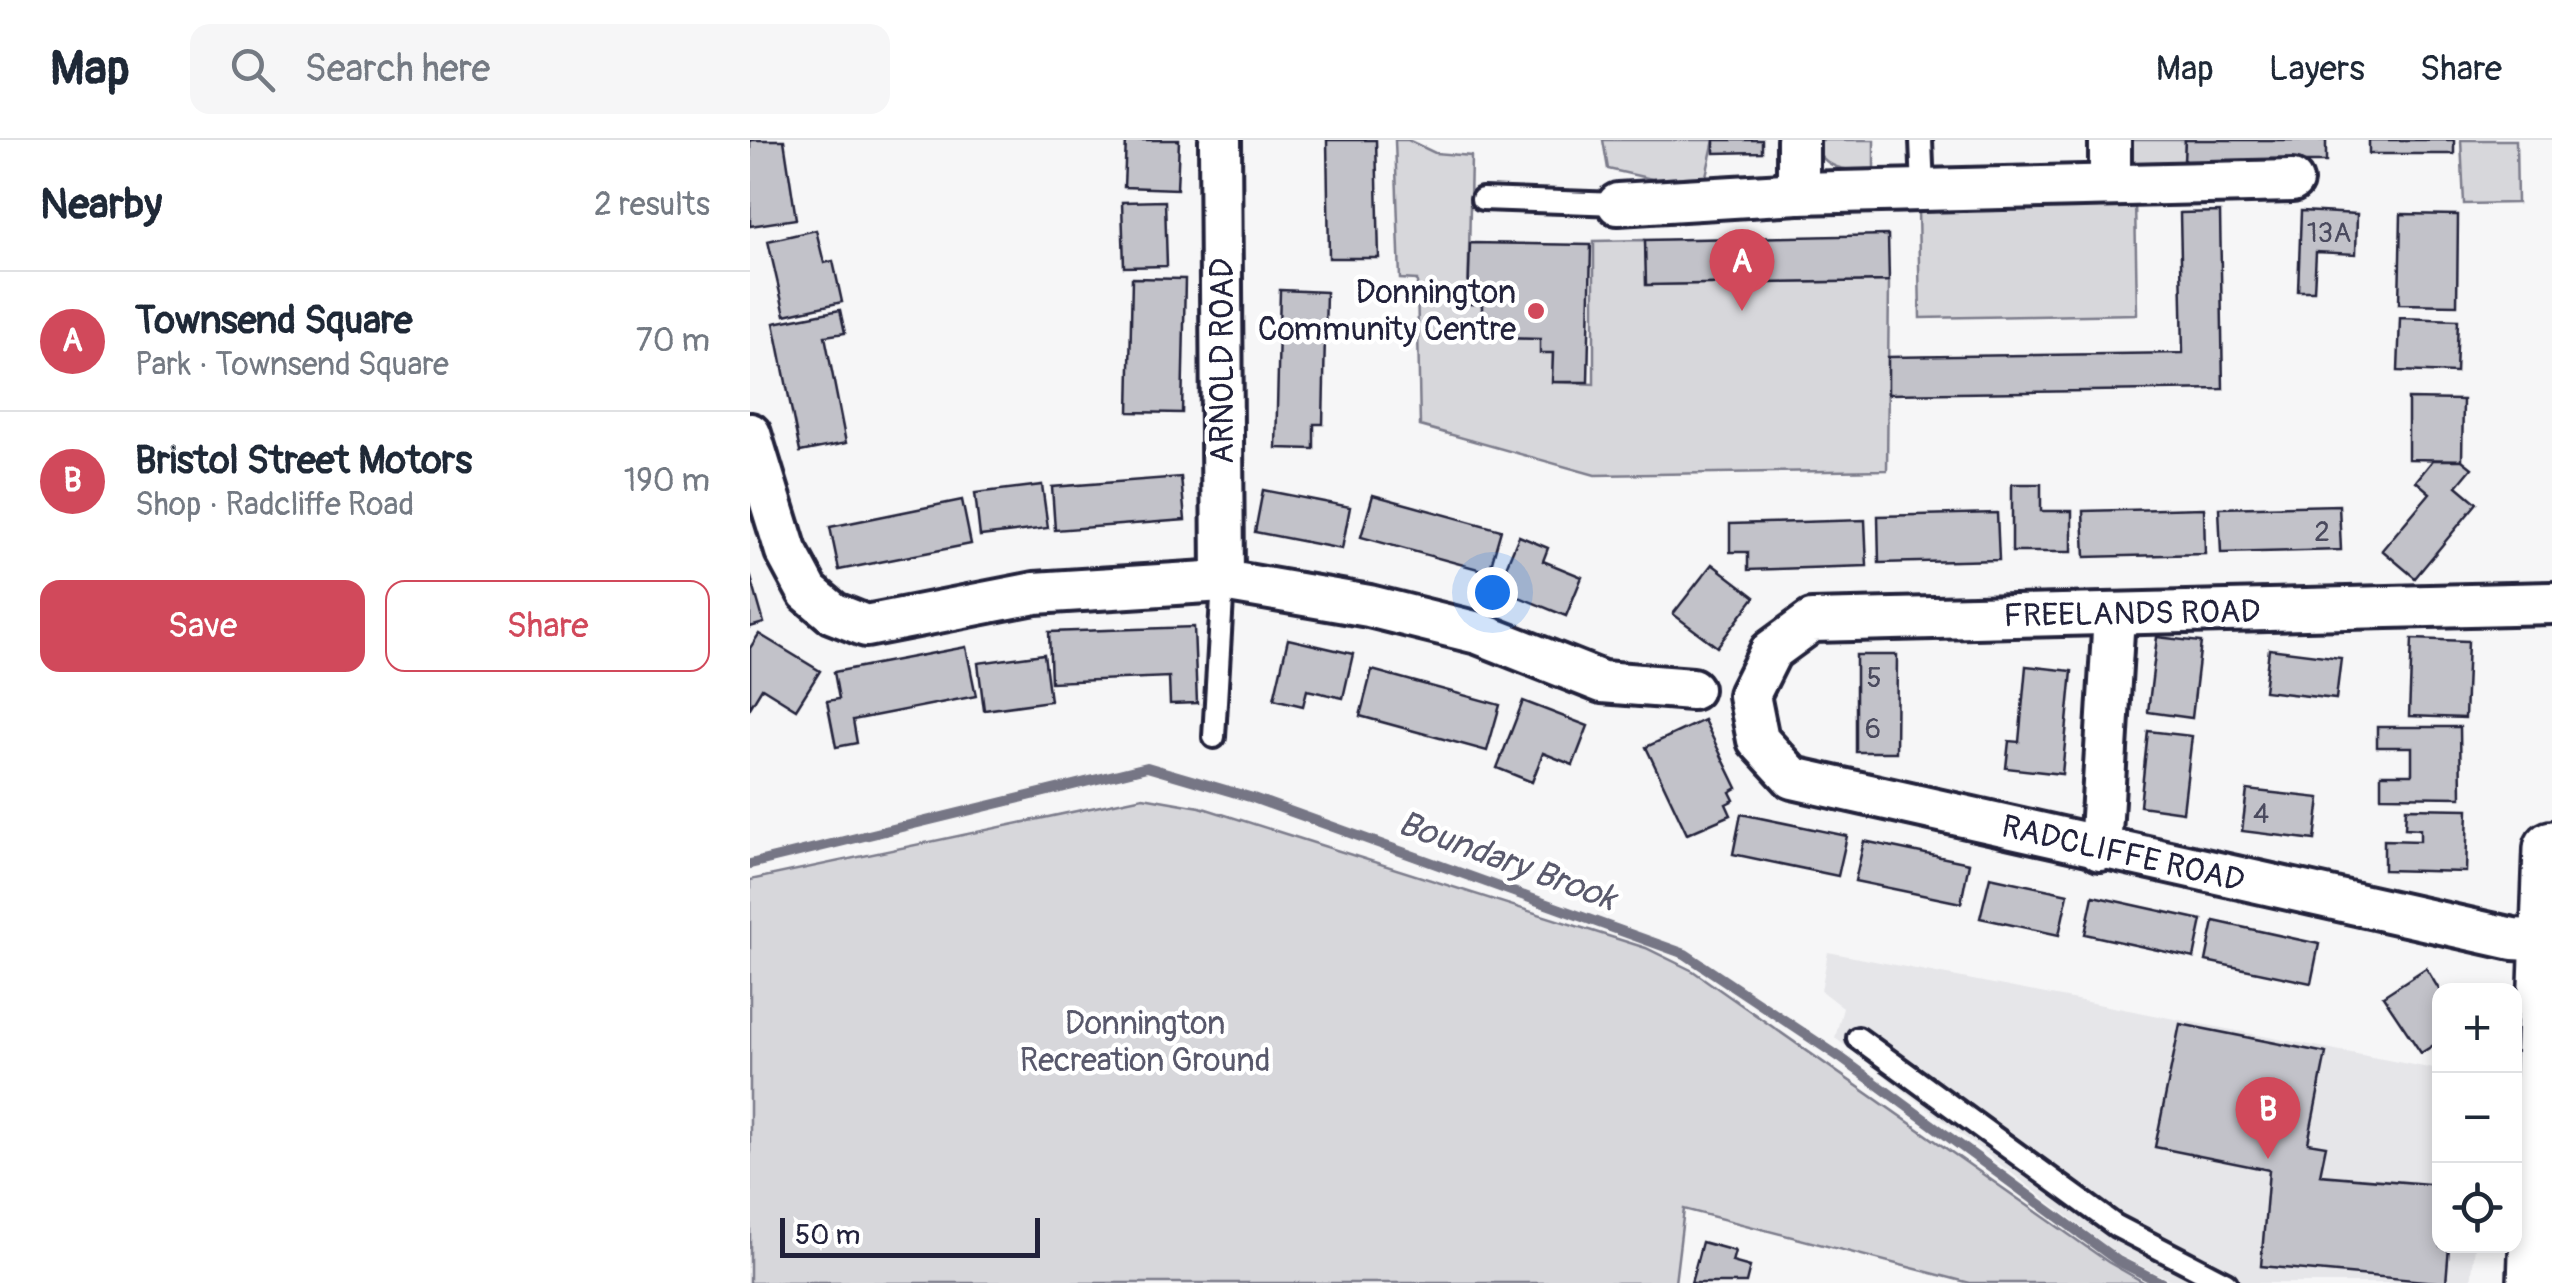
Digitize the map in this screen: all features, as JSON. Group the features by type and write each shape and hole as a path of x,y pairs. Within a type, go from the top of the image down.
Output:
{"main road":[{"path":"2536,1283 2552,849"}],"street":[{"name":"ARNOLD ROAD","path":"1220,140 1223,581"},
{"path":"1798,140 1798,193"},
{"path":"2110,140 2110,185"},
{"path":"1618,204 1798,193 2292,181"},
{"path":"750,434 786,552 808,592 834,613 866,626 1035,593 1223,581 1369,606 1478,634 1602,682 1692,690"},
{"name":"FREELANDS ROAD","path":"1749,695 1771,651 1812,621 2552,603"},
{"path":"2100,850 2114,614"},
{"name":"RADCLIFFE ROAD","path":"1749,695 1758,740 1793,778 2100,850 2513,939 2550,941"}],"lane":[{"path":"1921,140 1923,190"},
{"path":"1482,199 1618,204"},
{"path":"1214,736 1223,581"},
{"path":"1858,1038 2116,1226 2226,1283"}],"shaded area":[{"path":"1828,952 2432,1069 2432,1253 2474,1253 2471,1283 2176,1283 2117,1254 1835,1038 1843,1008 1821,991"}],"green space":[{"path":"1395,140 1408,140 1435,153 1471,156 1468,304 1482,304 1483,318 1505,319 1505,338 1540,339 1553,353 1553,382 1594,384 1594,241 1645,240 1647,285 1889,281 1887,470 1595,475 1420,426 1417,280 1400,279"},
{"path":"1603,140 1714,140 1706,176 1652,179 1608,169"},
{"path":"1812,140 1874,140 1874,170 1837,167 1822,158"},
{"path":"2124,140 2185,140 2184,162 2167,169 2141,168 2128,155"},
{"path":"2461,140 2516,140 2517,203 2464,204"},
{"path":"2135,199 2137,314 1920,318 1918,208"},
{"name":"Donnington Recreation Ground","path":"1143,797 1200,807 1646,948 1693,971 2108,1262 2145,1283 1970,1283 1684,1209 1675,1283 750,1283 750,880"}],"building":[{"path":"750,140 784,140 796,219 750,226"},
{"path":"1126,140 1179,140 1177,189 1124,187"},
{"path":"1327,140 1376,140 1379,258 1329,258"},
{"path":"1714,140 1762,140 1762,152 1714,153"},
{"path":"2185,140 2326,140 2326,162 2184,162"},
{"path":"2369,140 2454,140 2454,154 2369,154"},
{"path":"1165,201 1167,266 1124,267 1122,202"},
{"path":"2301,211 2357,214 2356,254 2316,252 2314,291 2298,291"},
{"path":"2220,212 2223,389 1888,394 1888,357 2183,353 2180,213"},
{"path":"2401,214 2458,215 2457,305 2399,304"},
{"path":"816,230 824,263 833,261 842,302 785,315 768,241"},
{"path":"1888,235 1889,281 1646,285 1645,240"},
{"name":"Donnington Community Centre","path":"1470,243 1591,245 1588,382 1552,382 1553,353 1540,353 1540,339 1505,338 1505,319 1482,318 1482,304 1468,304"},
{"path":"1132,278 1185,279 1182,413 1129,412"},
{"path":"1280,290 1326,292 1323,424 1314,424 1314,449 1276,448"},
{"path":"840,310 845,333 825,336 846,443 800,452 774,323"},
{"path":"2400,318 2458,320 2456,373 2398,371"},
{"path":"2408,399 2463,400 2462,460 2408,459"},
{"path":"2433,460 2462,460 2472,468 2457,486 2477,503 2415,578 2382,550 2430,493 2416,481"},
{"path":"1181,477 1185,520 1055,530 1052,487"},
{"path":"2012,484 2041,484 2041,511 2072,511 2072,552 2012,552"},
{"path":"1042,485 1048,528 980,536 975,493"},
{"path":"1263,490 1350,507 1342,549 1255,532"},
{"path":"1373,495 1501,530 1489,572 1361,537"},
{"path":"962,500 971,544 839,570 830,527"},
{"path":"2339,505 2341,550 2221,553 2219,508"},
{"path":"2204,508 2205,554 2085,557 2083,511"},
{"path":"1997,513 1999,560 1879,563 1878,516"},
{"path":"1865,520 1867,566 1748,570 1748,552 1730,552 1730,524"},
{"path":"1519,536 1548,548 1543,561 1582,577 1566,616 1497,588"},
{"path":"1712,564 1755,597 1717,647 1673,614"},
{"path":"750,574 764,623 750,627"},
{"path":"1194,627 1197,703 1170,704 1169,677 1051,682 1049,632"},
{"path":"759,634 820,671 796,709 762,688 750,708 750,648"},
{"path":"2157,637 2201,642 2192,718 2148,712"},
{"path":"1288,639 1353,654 1343,698 1307,690 1303,706 1274,699"},
{"path":"2412,639 2468,641 2465,718 2409,716"},
{"path":"966,647 976,696 853,720 857,743 836,747 827,701 839,699 834,672"},
{"path":"2269,649 2341,658 2336,699 2264,691"},
{"path":"1044,654 1050,701 984,710 978,663"},
{"path":"1856,655 1897,655 1896,752 1856,752"},
{"path":"2026,666 2072,671 2062,774 2006,768 2009,741 2019,742"},
{"path":"1372,670 1500,705 1487,751 1360,716"},
{"path":"1523,701 1588,726 1573,765 1543,753 1532,782 1497,768"},
{"path":"1704,720 1737,788 1730,792 1734,800 1726,804 1731,815 1687,834 1646,747"},
{"path":"2377,727 2460,727 2461,797 2381,796 2381,774 2412,774 2412,747 2377,747"},
{"path":"2148,731 2192,736 2183,812 2140,806"},
{"path":"2247,790 2320,798 2315,840 2242,831"},
{"path":"2406,808 2468,809 2466,872 2384,870 2384,840 2420,841 2420,829 2405,828"},
{"path":"1741,814 1847,836 1838,876 1733,854"},
{"path":"1864,841 1969,863 1961,903 1855,881"},
{"path":"1990,877 2068,894 2059,935 1980,918"},
{"path":"2093,896 2202,920 2194,958 2085,934"},
{"path":"2214,921 2319,944 2311,983 2206,961"},
{"path":"2426,968 2435,983 2432,983 2432,1046 2421,1053 2383,996"},
{"path":"2180,1024 2326,1053 2308,1143 2326,1146 2320,1175 2432,1184 2432,1253 2448,1253 2446,1283 2261,1266 2269,1170 2155,1147"},
{"path":"1702,1242 1735,1251 1732,1262 1750,1267 1746,1283 1691,1283"}],"waterway":[{"name":"Boundary Brook","path":"750,864 1147,767 1253,798 1685,954 1841,1058 2118,1261 2162,1283"}],"place":[{"name":"Donnington Community Centre","path":"1536,311"},
{"name":"Townsend Square","path":"1742,311"},
{"name":"Bristol Street Motors","path":"2268,1159"}]}
